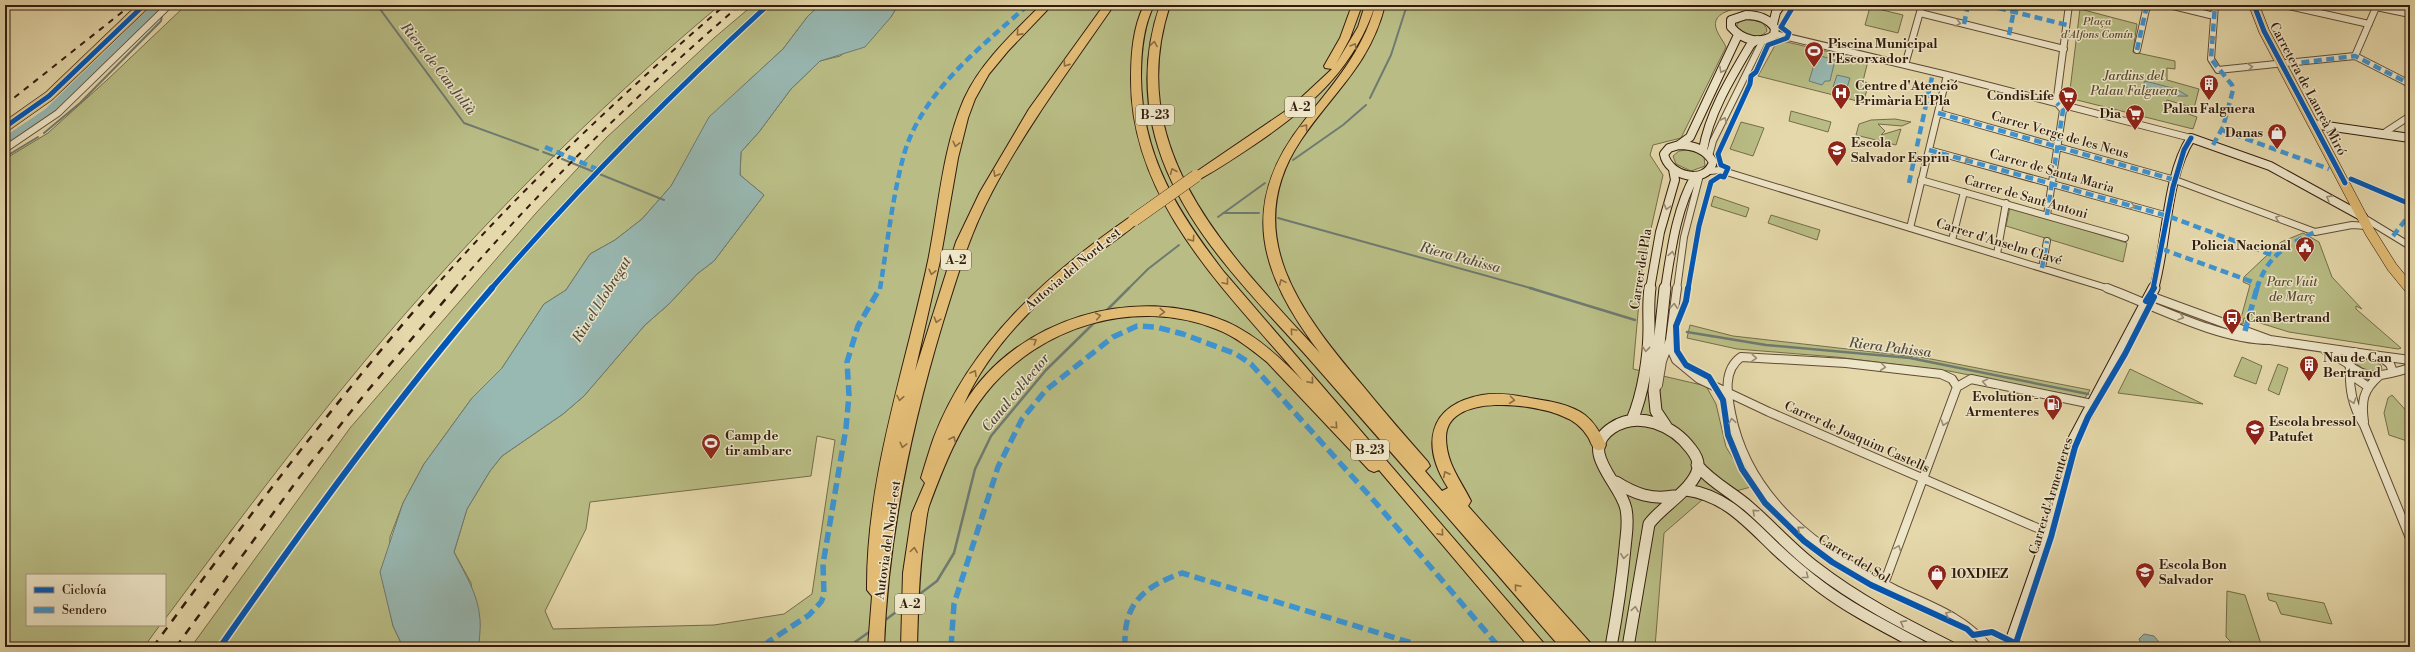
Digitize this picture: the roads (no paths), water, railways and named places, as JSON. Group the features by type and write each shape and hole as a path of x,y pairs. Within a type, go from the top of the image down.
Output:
{"highway":[{"path":"879,565 887,468 902,389 917,335 934,259 952,160 960,126 970,99 984,75 998,56 1047,5"},
{"name":"Autovia del Nord-est","path":"876,647 879,565 898,465 918,383 962,242 986,192 1035,109 1109,5"},
{"path":"1139,130 1128,99 1128,87 1132,32 1142,5"},
{"name":"B-23","path":"1149,5 1137,48 1135,86 1139,130 1158,184 1183,226 1201,252 1539,647"},
{"name":"B-23","path":"1165,5 1154,42 1151,79 1153,106 1163,143 1174,171 1199,217 1262,297 1580,647"},
{"name":"A-2","path":"1196,176 1215,159 1292,106 1320,80 1337,55 1357,5"},
{"name":"Autovia del Nord-est","path":"909,641 911,574 920,513 930,469 946,424 981,362 996,341 1022,311 1050,284 1109,237 1196,176 1219,164 1272,128 1316,94 1349,54 1358,38 1370,5"},
{"path":"1380,5 1372,34 1361,56 1302,131 1283,160 1273,187 1268,216 1273,259 1277,272 1291,302 1314,338 1558,624"},
{"path":"920,513 965,414 989,378 1010,358 1035,341 1074,322 1122,313 1154,312 1191,316 1226,328 1247,340 1271,358 1366,459 1425,514"},
{"path":"1558,624 1455,490 1439,457 1437,447 1439,433 1448,416 1464,405 1480,400 1508,399 1548,406 1576,416 1591,429 1599,445"}],"main road":[{"path":"5,126 49,96 144,5"},
{"path":"1781,5 1776,12 1773,24 1775,34 1770,38 1751,44 1729,84 1705,139 1709,160 1698,175 1688,185 1675,234 1655,368 1655,408 1666,426 1689,445 1697,465 1710,480 1745,503 1797,552 1833,580 1880,610 1950,647"},
{"name":"Carretera de Laureà Miró","path":"2254,5 2264,31 2286,64 2314,124 2365,221 2392,267 2410,289"},
{"path":"1759,17 1776,12"},
{"path":"1760,40 1738,35 1730,27 1732,19 1743,15 1759,17 1773,24"},
{"path":"1698,175 1684,174 1673,169 1665,162 1664,154 1669,148 1679,145 1690,137 1738,35"},
{"path":"2314,124 2410,138"},
{"path":"2189,141 2213,145 2270,166 2365,221"},
{"name":"Carrer d'Armenteres","path":"2009,647 2049,533 2074,439 2154,288 2175,180 2189,141"},
{"path":"1679,145 1691,146 1709,160"},
{"name":"Carrer del Pla","path":"1632,420 1641,399 1649,329 1647,305 1660,232 1675,180 1673,169"},
{"path":"1612,647 1628,517 1621,494 1614,481 1602,465 1599,445 1601,439 1610,428 1632,420 1647,421 1666,426"},
{"path":"1628,647 1649,524 1655,513 1675,496 1686,490 1695,479 1697,465"},
{"path":"1614,481 1626,490 1648,497 1675,496"},
{"path":"1686,490 1709,494 1727,504 1747,520 1793,564 1836,598 1923,647"}],"street":[{"path":"5,149 58,114 169,5"},
{"path":"1905,65 1922,5"},
{"path":"2047,215 2063,110 2058,103 2069,5"},
{"path":"2138,50 2147,5"},
{"path":"2169,5 2214,16"},
{"path":"2215,5 2211,59 2218,70 2355,56 2410,84"},
{"path":"2284,5 2368,24"},
{"path":"2355,56 2377,6 2410,14"},
{"path":"1920,13 2064,49"},
{"path":"1775,34 2058,103 2170,133 2189,141"},
{"path":"1910,228 1920,180 1929,150 1947,75"},
{"name":"Carrer Verge de les Neus","path":"1938,113 2175,180 2315,232 2365,221"},
{"path":"2384,133 2410,116"},
{"name":"Carrer de Santa Maria","path":"1929,150 2051,182 2168,216"},
{"name":"Carrer d'Anselm Clavé","path":"1709,160 1720,170 2147,299 2270,340"},
{"path":"1655,391 1661,377 1662,361 1669,344 1684,237 1698,175"},
{"name":"Carrer de Sant Antoni","path":"1920,180 2006,203 2125,238"},
{"path":"1952,240 1964,192"},
{"path":"1996,254 2006,203"},
{"path":"2365,221 2410,246"},
{"path":"2042,268 2047,241"},
{"name":"Carrer d'Anselm Clavé","path":"2147,299 2161,310 2241,336 2380,356"},
{"name":"Carrer de Joaquim Castells","path":"1669,344 1676,360 1690,373 1769,412 2049,533"},
{"name":"Carrer d'Anselm Clavé","path":"2317,347 2349,364 2363,375 2380,376"},
{"path":"2355,352 2348,356 2351,375 2349,388 2357,414 2364,424 2410,536"},
{"path":"2380,356 2410,360"},
{"path":"2380,356 2390,364 2393,372"},
{"name":"Carrer del Sol","path":"1956,387 1952,379 1941,374 1846,363 1741,357 1732,362 1727,376 1733,427 1739,445 1759,483 1779,508 1817,543 1867,576 1963,621 1975,630 1988,647"},
{"path":"2364,424 2361,396 2367,386 2380,376 2410,368"},
{"path":"2351,375 2367,386"},
{"path":"1884,584 1924,479 1956,387 1971,379 2092,404"}],"water":[{"name":"Riu el Llobregat","path":"820,5 898,5 891,17 865,47 820,61 791,89 759,132 741,152 740,175 764,195 714,261 697,274 669,304 645,325 584,396 563,414 502,456 490,471 467,509 454,552 477,601 480,622 479,647 403,647 393,626 380,572 403,503 424,464 472,398 502,368 544,304 566,290 590,254 615,240 642,219 671,186 709,117 783,49 808,16"},
{"path":"1817,55 1835,60 1830,81 1825,81 1822,85 1809,81"},
{"path":"1837,75 1850,78 1846,91 1833,87"},
{"path":"2145,81 2176,89 2188,96 2171,95 2159,92 2143,85"},
{"path":"2144,634 2154,636 2163,647 2142,647 2139,639"}],"waterway":[{"path":"5,141 48,112 158,5"},
{"name":"Riera de Can Julià","path":"377,5 464,123 538,150"},
{"name":"Canal col·lector","path":"1370,98 1391,55 1407,5"},
{"path":"44,133 80,103 161,21 162,15 152,11"},
{"name":"Canal col·lector","path":"1293,160 1343,125 1366,105"},
{"path":"5,157 38,137"},
{"name":"Riera de Can Julià","path":"543,152 554,156"},
{"name":"Riera de Can Julià","path":"562,159 664,200"},
{"name":"Canal col·lector","path":"1224,213 1265,183"},
{"name":"Canal col·lector","path":"1218,217 1224,213"},
{"name":"Riera Pahissa","path":"1224,213 1259,213"},
{"name":"Riera Pahissa","path":"1278,218 1534,289"},
{"name":"Canal col·lector","path":"1104,313 1148,269 1179,245"},
{"name":"Riera Pahissa","path":"1530,288 1635,320"},
{"name":"Canal col·lector","path":"917,596 937,581 954,553 975,469 991,436 1046,370 1095,322"},
{"name":"Riera Pahissa","path":"1687,332 1766,345 1910,358 2088,394"},
{"name":"Canal col·lector","path":"884,621 904,606"},
{"name":"Canal col·lector","path":"848,647 872,630"}],"railway":[{"path":"5,105 131,5"},
{"path":"433,289 502,214 574,142 725,5"},
{"path":"454,289 521,214 592,142 665,72 740,5"},
{"path":"153,647 325,419 434,288"},
{"path":"176,647 298,479 364,395 455,288"}],"place":[{"name":"Piscina Municipal l'Escorxador","path":"1814,68"},
{"name":"Palau Falguera","path":"2209,101"},
{"name":"Centre d'Atenció Primària El Pla","path":"1841,110"},
{"name":"CondisLife","path":"2068,113"},
{"name":"Dia","path":"2135,131"},
{"name":"Danas","path":"2277,150"},
{"name":"Escola Salvador Espriu","path":"1837,167"},
{"name":"Policia Nacional","path":"2305,263"},
{"name":"Can Bertrand","path":"2232,335"},
{"name":"Nau de Can Bertrand","path":"2309,382"},
{"name":"Evolution - Armenteres","path":"2053,421"},
{"name":"Escola bressol Patufet","path":"2255,446"},
{"name":"Camp de tir amb arc","path":"711,460"},
{"name":"Escola Bon Salvador","path":"2145,589"},
{"name":"10XDIEZ","path":"1937,591"}],"park label":[{"name":"Plaça d'Alfons Comín","path":"2097,28"},
{"name":"Jardins del Palau Falguera","path":"2134,84"},
{"name":"Parc Vuit de Març","path":"2292,290"}]}
